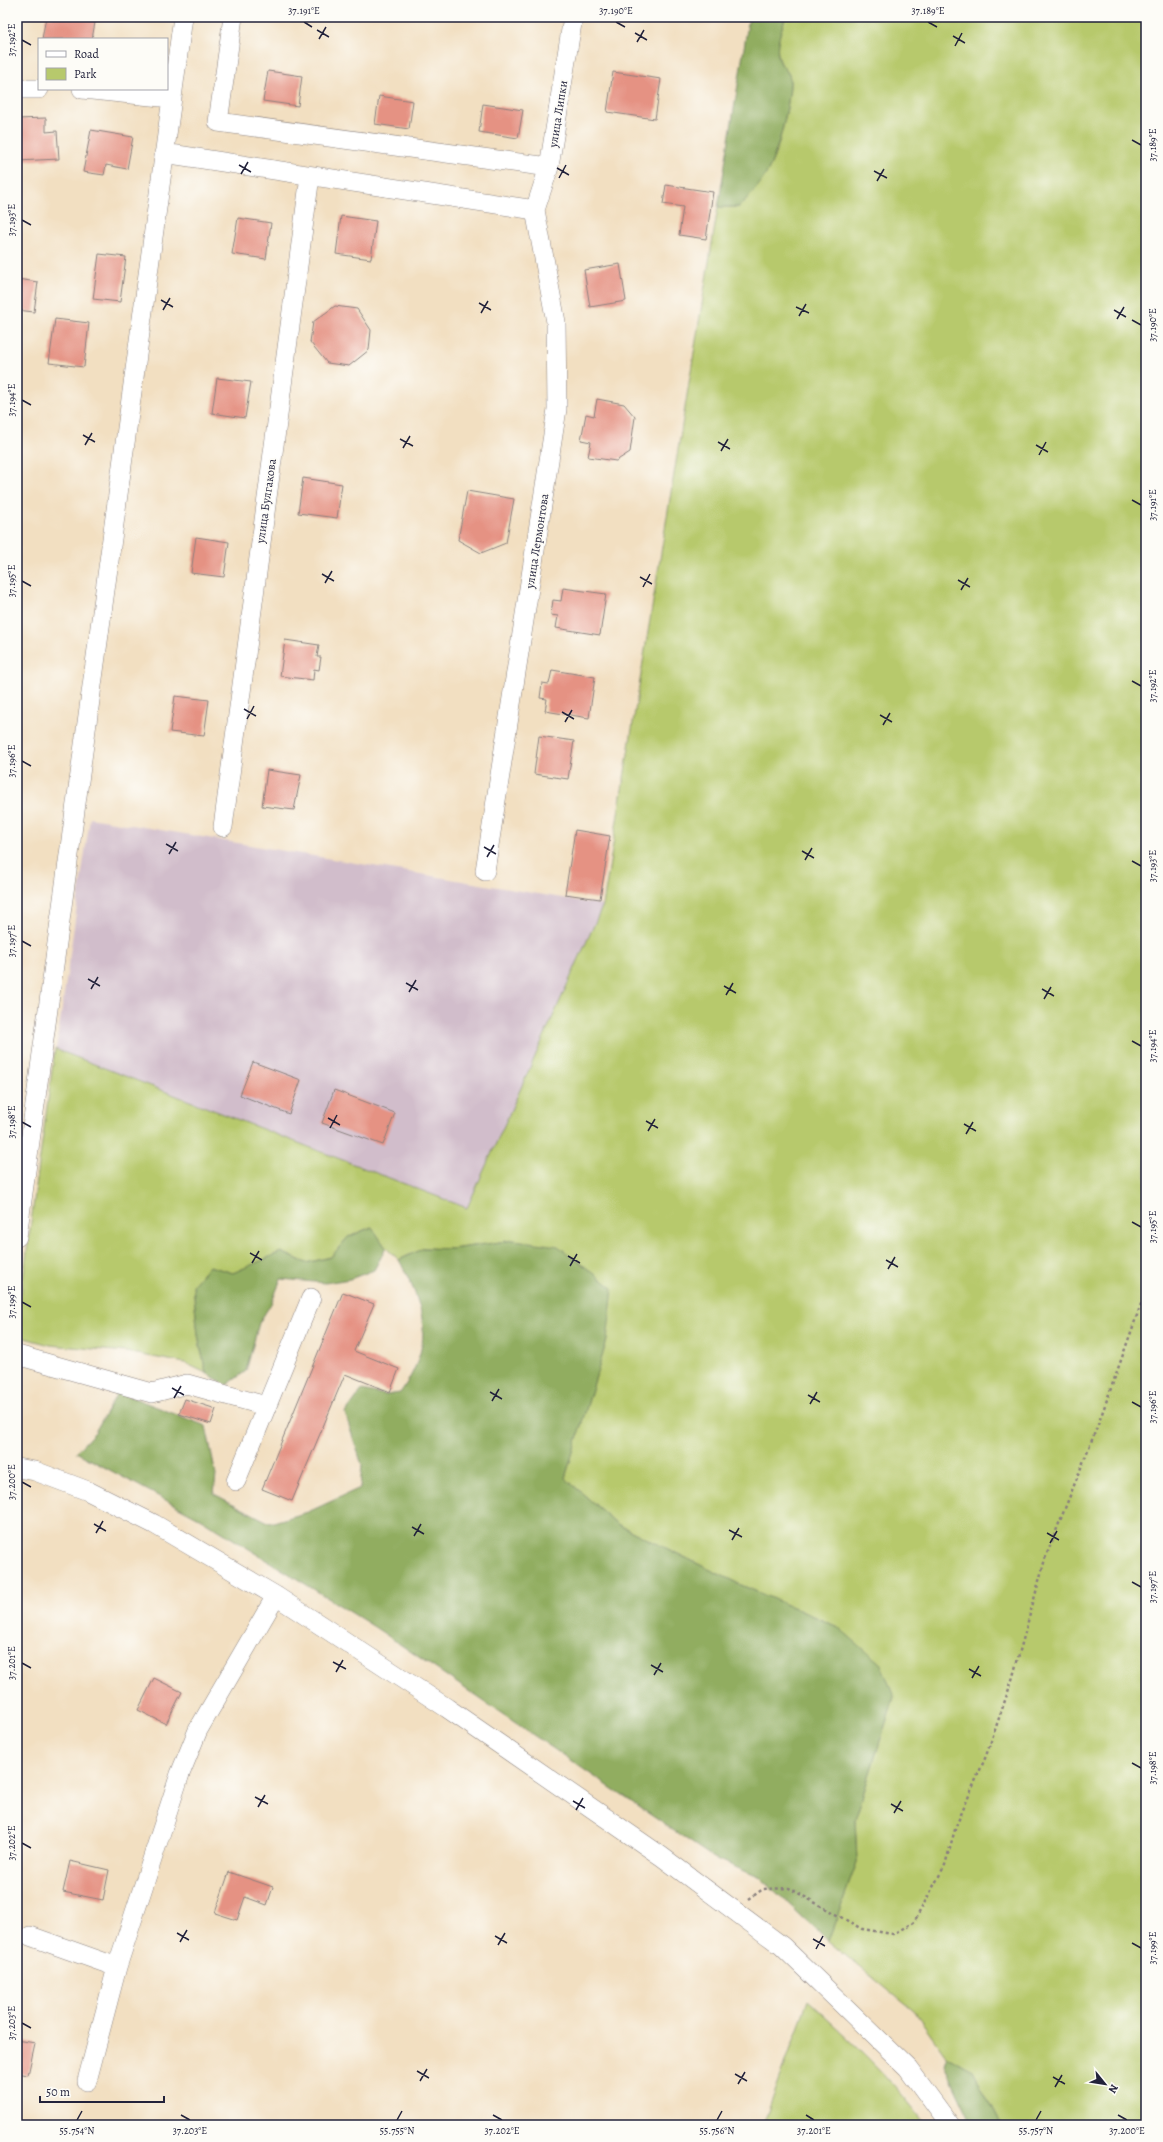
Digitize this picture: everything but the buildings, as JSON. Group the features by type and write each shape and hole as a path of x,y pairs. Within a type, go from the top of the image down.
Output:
{"street":[{"path":"17,1237 183,17"},
{"path":"233,17 218,122 549,167"},
{"name":"улица Липки","path":"536,210 549,167 573,17"},
{"path":"17,89 38,89"},
{"path":"92,90 171,98"},
{"path":"164,153 536,210"},
{"name":"улица Булгакова","path":"223,826 310,176"},
{"name":"улица Лермонтова","path":"484,871 557,409 556,322 536,210"},
{"path":"236,1481 311,1298"},
{"path":"17,1355 152,1393 187,1384 266,1406"},
{"path":"17,1468 34,1471 88,1491 154,1524 276,1596 448,1708 661,1856 782,1946 908,2068 950,2125"},
{"path":"87,2081 117,1967 180,1774 198,1730 276,1596"},
{"path":"30,1936 117,1967"}],"path":[{"path":"735,1912 755,1893 763,1889 789,1888 862,1929 893,1934 914,1922 945,1865 956,1826 986,1756 1012,1680 1045,1559 1099,1422 1146,1290"}],"shaded area":[{"path":"90,818 603,905 467,1208 56,1049"}],"green space":[{"path":"749,17 785,17 777,48 780,62 790,78 788,104 773,159 761,183 739,207 718,207"},
{"path":"785,17 1146,17 1146,2125 1002,2125 973,2071 947,2057 915,2012 828,1941 857,1862 855,1820 894,1697 838,1627 741,1585 617,1524 565,1478 607,1340 514,1240 452,1249 424,1248 399,1260 386,1248 371,1227 348,1237 331,1257 306,1263 281,1252 233,1273 209,1266 193,1286 198,1335 206,1373 185,1363 126,1352 50,1345 17,1336 17,1323 55,1049 467,1208 603,905 718,207 739,207 765,174 775,154 784,123 790,90 790,78 780,61 777,48"},
{"path":"372,1227 386,1248 374,1270 350,1279 325,1283 281,1279 272,1302 259,1323 246,1371 227,1385 206,1373 198,1335 193,1285 209,1266 233,1273 281,1252 306,1263 331,1257 348,1237"},
{"path":"514,1240 558,1246 613,1288 607,1340 565,1478 617,1524 741,1585 838,1627 881,1664 894,1697 855,1820 857,1862 828,1941 761,1878 714,1858 376,1628 201,1519 76,1452 95,1432 118,1392 206,1426 216,1475 214,1494 270,1523 308,1512 360,1488 362,1465 345,1413 362,1390 386,1395 400,1393 411,1375 418,1358 422,1342 423,1326 420,1311 408,1278 399,1260 424,1248 452,1249"},
{"path":"808,2001 885,2075 926,2125 763,2125"},
{"path":"947,2057 973,2071 1002,2125 973,2125 945,2066"}]}
